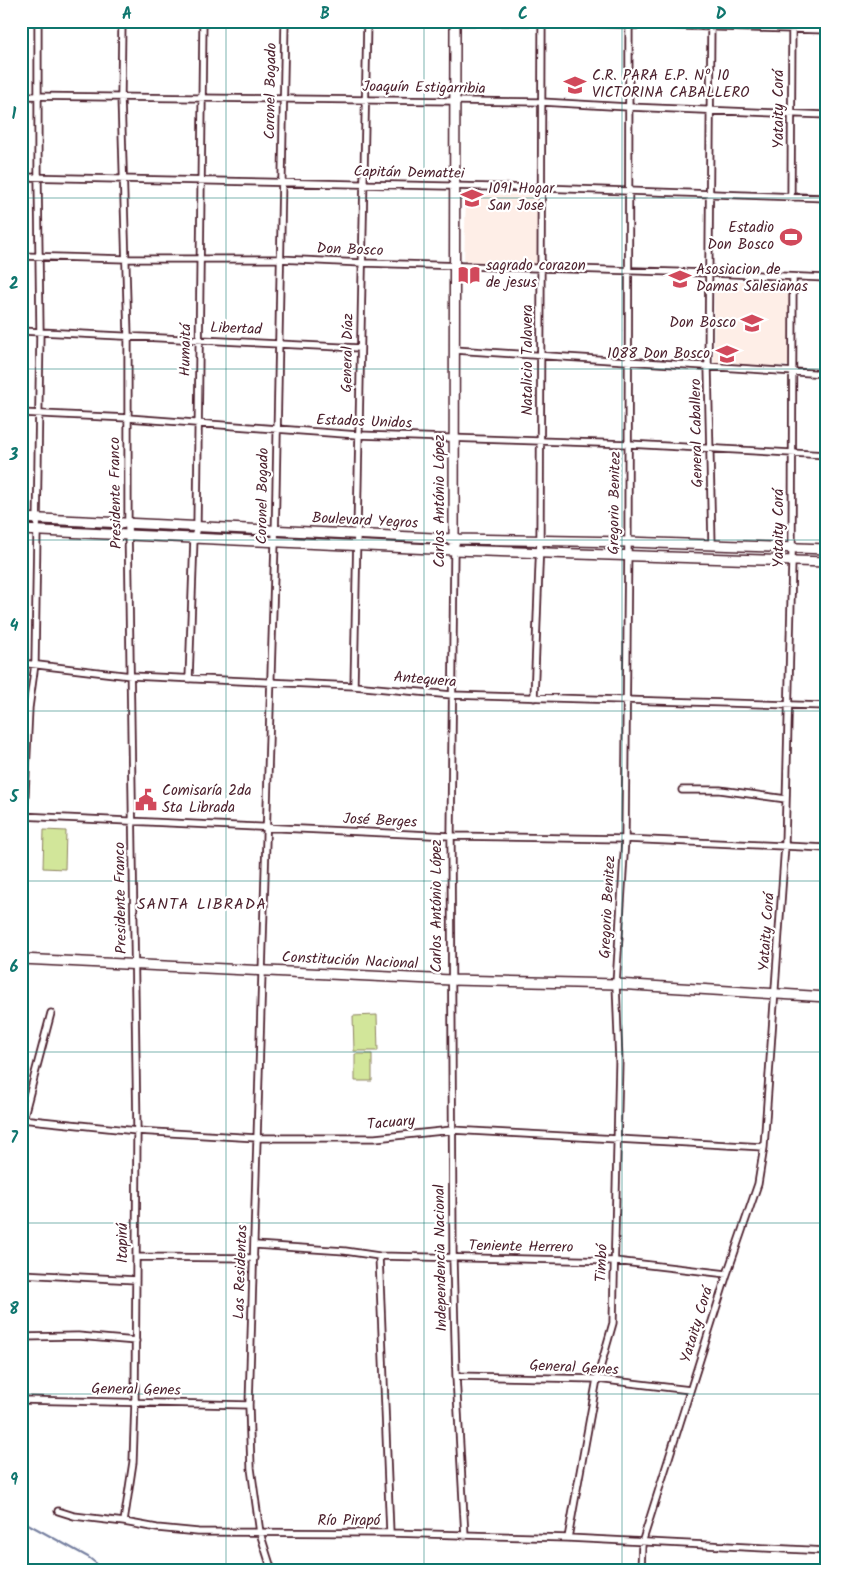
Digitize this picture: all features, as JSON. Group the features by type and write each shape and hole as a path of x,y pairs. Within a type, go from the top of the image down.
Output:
{"main road":[{"name":"Carlos António López","path":"454,550 456,22"},
{"name":"Boulevard Yegros","path":"21,518 454,539 628,542 827,549"},
{"name":"Boulevard Yegros","path":"21,530 454,550 827,562"},
{"name":"Constitución Nacional","path":"21,959 451,980 616,984 827,996"}],"street":[{"path":"22,816 29,708 36,664 40,331 38,21"},
{"name":"Presidente Franco","path":"122,21 121,97 128,336 128,524 134,964"},
{"name":"Humaitá","path":"189,679 194,538 197,527 203,21"},
{"name":"Coronel Bogado","path":"262,971 279,343 284,21"},
{"path":"319,21 711,24 827,30"},
{"name":"General Díaz","path":"354,686 367,21"},
{"name":"Yataity Corá","path":"791,197 792,21"},
{"name":"Natalicio Talavera","path":"534,698 540,553 542,22"},
{"name":"Gregorio Benitez","path":"616,984 624,838 628,542 628,23"},
{"name":"General Caballero","path":"711,24 708,367 712,545"},
{"name":"Joaquín Estigarribia","path":"21,96 542,102 827,115"},
{"name":"Capitán Demattei","path":"21,177 542,188 827,198"},
{"name":"Don Bosco","path":"21,256 126,259 280,259 827,278"},
{"name":"Yataity Corá","path":"641,1571 642,1543 727,1274 758,1184 764,1147 785,845 792,561 793,277"},
{"name":"Libertad","path":"21,331 360,348"},
{"path":"454,350 827,374"},
{"name":"Estados Unidos","path":"21,413 128,418 358,435 628,444 827,454"},
{"name":"Carlos António López","path":"451,980 454,550"},
{"name":"Antequera","path":"21,663 131,676 354,686 452,695 827,706"},
{"path":"682,790 720,790 786,799"},
{"name":"José Berges","path":"22,816 451,836 624,838 827,848"},
{"name":"Itapirú","path":"124,1522 134,1462 136,1402 137,1131 134,964"},
{"name":"Las Residentas","path":"262,971 249,1405 252,1468 260,1534 272,1571"},
{"name":"Independencia Nacional","path":"451,980 453,1258 456,1376 465,1536"},
{"name":"Timbó","path":"568,1538 597,1379 612,1322 619,1062 616,984"},
{"path":"22,1119 51,1013"},
{"name":"Tacuary","path":"22,1119 137,1131 257,1138 375,1138 452,1130 764,1147"},
{"name":"Teniente Herrero","path":"255,1245 345,1251 379,1256 615,1261 727,1274"},
{"path":"379,1256 390,1534"},
{"path":"136,1257 254,1258"},
{"path":"21,1274 136,1280"},
{"path":"21,1337 78,1336 136,1341"},
{"name":"General Genes","path":"456,1376 597,1379 690,1390"},
{"name":"General Genes","path":"21,1400 249,1405"},
{"name":"Río Pirapó","path":"58,1512 157,1528 198,1532 568,1538 827,1551"}],"shaded area":[{"path":"466,194 541,195 541,266 464,264"},
{"name":"Don Bosco","path":"714,281 791,281 791,366 714,366"}],"green space":[{"path":"44,830 66,831 65,869 43,868"},
{"path":"377,1015 378,1051 354,1051 353,1016"},
{"path":"355,1054 372,1054 372,1081 355,1081"}],"waterway":[{"path":"21,1516 28,1524 88,1557 106,1571"}],"place":[{"name":"C.R. PARA E.P. Nº 10 VICTORINA CABALLERO","path":"575,85"},
{"name":"1091 Hogar San Jose","path":"472,198"},
{"name":"Estadio Don Bosco","path":"791,237"},
{"name":"sagrado corazon de jesus","path":"469,275"},
{"name":"Asosiacion de Damas Salesianas","path":"680,279"},
{"name":"Don Bosco","path":"752,323"},
{"name":"1088 Don Bosco","path":"727,354"},
{"name":"Comisaría 2da Sta Librada","path":"146,800"}],"district":[{"name":"SANTA LIBRADA","path":"202,904"}]}
